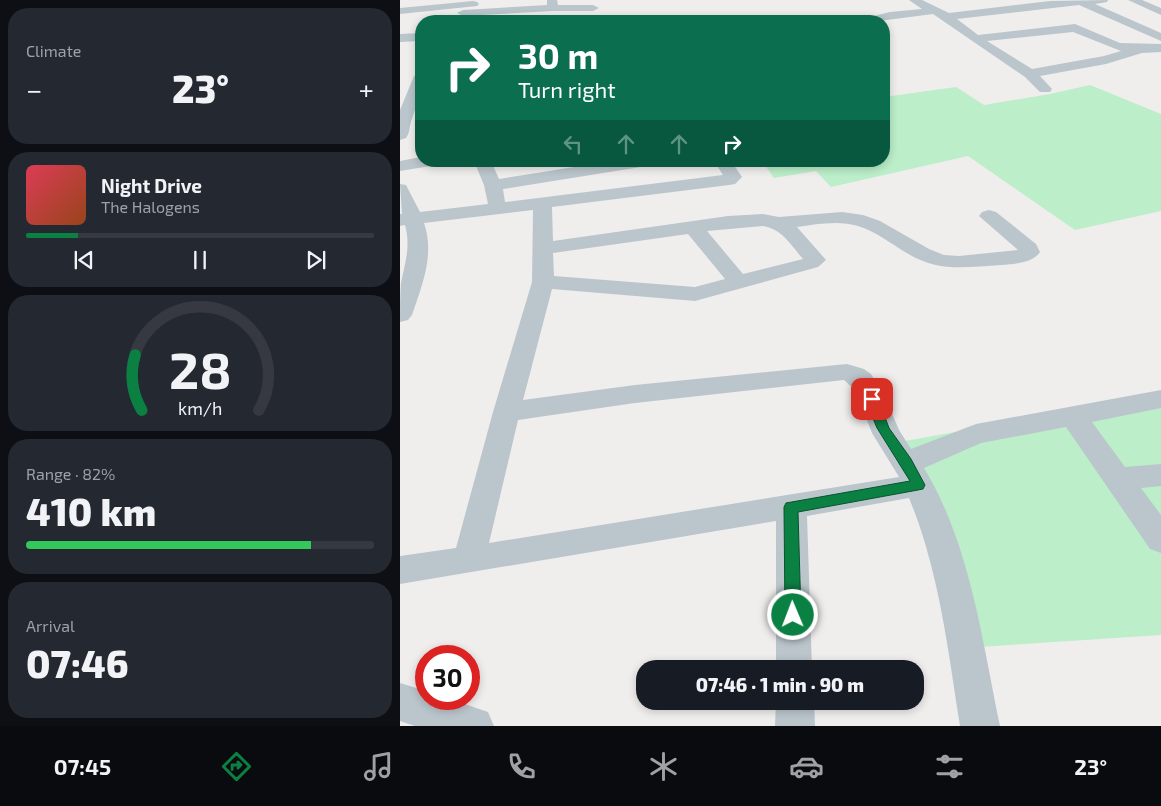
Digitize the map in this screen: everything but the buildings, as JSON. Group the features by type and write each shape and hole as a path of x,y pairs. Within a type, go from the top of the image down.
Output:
{"street":[{"path":"914,0 933,11"},
{"path":"988,0 1045,31"},
{"path":"1133,0 1161,12"},
{"path":"890,15 947,10 969,14 1006,10 1046,2 1092,1 1161,37"},
{"path":"400,11 475,2"},
{"path":"461,15 475,2"},
{"path":"473,15 553,4 593,8"},
{"path":"947,10 975,39 1030,74 1045,89"},
{"path":"975,39 1074,28 1118,47 1139,49 1161,48"},
{"path":"400,38 415,37"},
{"path":"1030,74 1106,60 1139,49"},
{"path":"401,126 415,91"},
{"path":"400,166 415,164"},
{"path":"485,167 493,186 498,208"},
{"path":"493,186 610,167"},
{"path":"406,219 729,180 733,177 726,167"},
{"path":"400,189 406,219 419,243 417,261 400,314"},
{"path":"469,560 506,412 543,282 542,203"},
{"path":"543,248 747,220 779,223 831,218 862,221 875,226 929,256 942,261 955,262 1015,257 1030,252 1028,248 989,216"},
{"path":"543,282 695,294 811,263 816,260 795,235 779,223"},
{"path":"693,226 739,283"},
{"path":"506,412 644,393 847,372 859,376 866,385 883,428 912,474 937,531 954,595 980,726"},
{"path":"400,570 791,507 912,474 976,434 1161,399"},
{"path":"1072,415 1161,540"},
{"path":"1118,479 1161,475"},
{"path":"791,507 794,660"},
{"path":"400,702 474,726"},
{"path":"795,710 795,726"}],"green space":[{"path":"1090,85 1161,114 1161,211 1075,230 968,156 831,187 816,171 774,178 766,167 890,167 890,96 956,87 984,105"},
{"path":"1161,395 1161,635 963,648 905,441"}],"route":[{"path":"793,615 791,507 918,485 883,428 872,399"}]}
